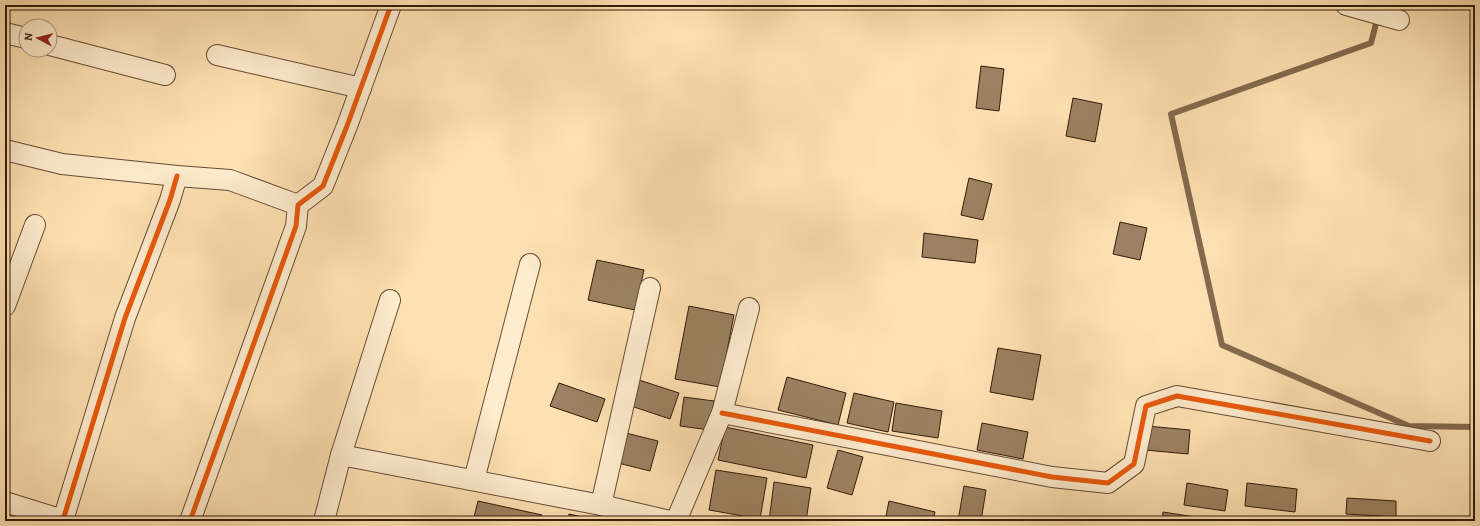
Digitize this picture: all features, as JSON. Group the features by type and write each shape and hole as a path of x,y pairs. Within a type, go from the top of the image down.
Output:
{"street":[{"path":"190,521 296,226 298,204 323,186 391,5"},
{"path":"1346,5 1399,20"},
{"path":"5,33 18,36"},
{"path":"58,47 166,75"},
{"path":"217,55 361,88"},
{"path":"5,150 62,164 230,180 298,204"},
{"path":"5,502 64,520 125,318 170,200 177,176"},
{"path":"5,306 35,225"},
{"path":"474,480 530,264"},
{"path":"601,505 650,288"},
{"path":"324,521 341,455 390,300"},
{"path":"676,521 722,413 749,308"},
{"path":"722,413 1052,477 1108,483 1134,464 1146,406 1177,396 1430,441"},
{"path":"341,455 601,505 670,521"}],"building":[{"path":"981,66 1004,69 999,111 976,108"},
{"path":"1073,98 1102,104 1095,142 1066,136"},
{"path":"969,178 992,184 983,220 961,215"},
{"path":"1120,222 1147,228 1140,260 1113,254"},
{"path":"924,233 978,240 975,263 922,257"},
{"path":"597,260 644,270 635,310 588,300"},
{"path":"689,306 734,315 720,387 675,379"},
{"path":"998,348 1041,355 1033,400 990,392"},
{"path":"787,377 846,393 838,425 778,410"},
{"path":"639,380 679,393 670,419 631,406"},
{"path":"559,383 605,399 597,422 550,406"},
{"path":"854,393 894,402 888,432 847,423"},
{"path":"684,397 714,401 710,430 680,426"},
{"path":"896,403 942,411 938,438 892,431"},
{"path":"982,423 1028,432 1023,459 977,450"},
{"path":"1147,426 1190,430 1188,454 1145,450"},
{"path":"725,427 813,445 806,478 718,460"},
{"path":"626,433 658,441 650,471 618,463"},
{"path":"838,450 863,457 852,495 827,488"},
{"path":"716,470 767,478 760,519 709,510"},
{"path":"774,482 811,488 806,521 769,521"},
{"path":"1187,483 1228,490 1225,511 1184,505"},
{"path":"1247,483 1297,489 1295,512 1245,506"},
{"path":"964,486 986,490 981,521 958,521"},
{"path":"1347,498 1396,501 1396,517 1346,514"},
{"path":"478,501 542,515 541,521 473,521"},
{"path":"889,501 935,512 933,521 885,521"},
{"path":"1163,512 1208,519 1207,521 1162,521"},
{"path":"569,514 601,521 568,521"}],"waterway":[{"path":"1378,16 1371,43 1171,114 1222,345 1409,426 1475,427"}],"cycle path":[{"path":"190,521 296,226 298,205 323,186 347,126 391,5"},
{"path":"63,520 125,318 170,200 177,176"},
{"path":"722,413 1052,477 1108,483 1134,464 1146,406 1177,396 1430,441"}]}
